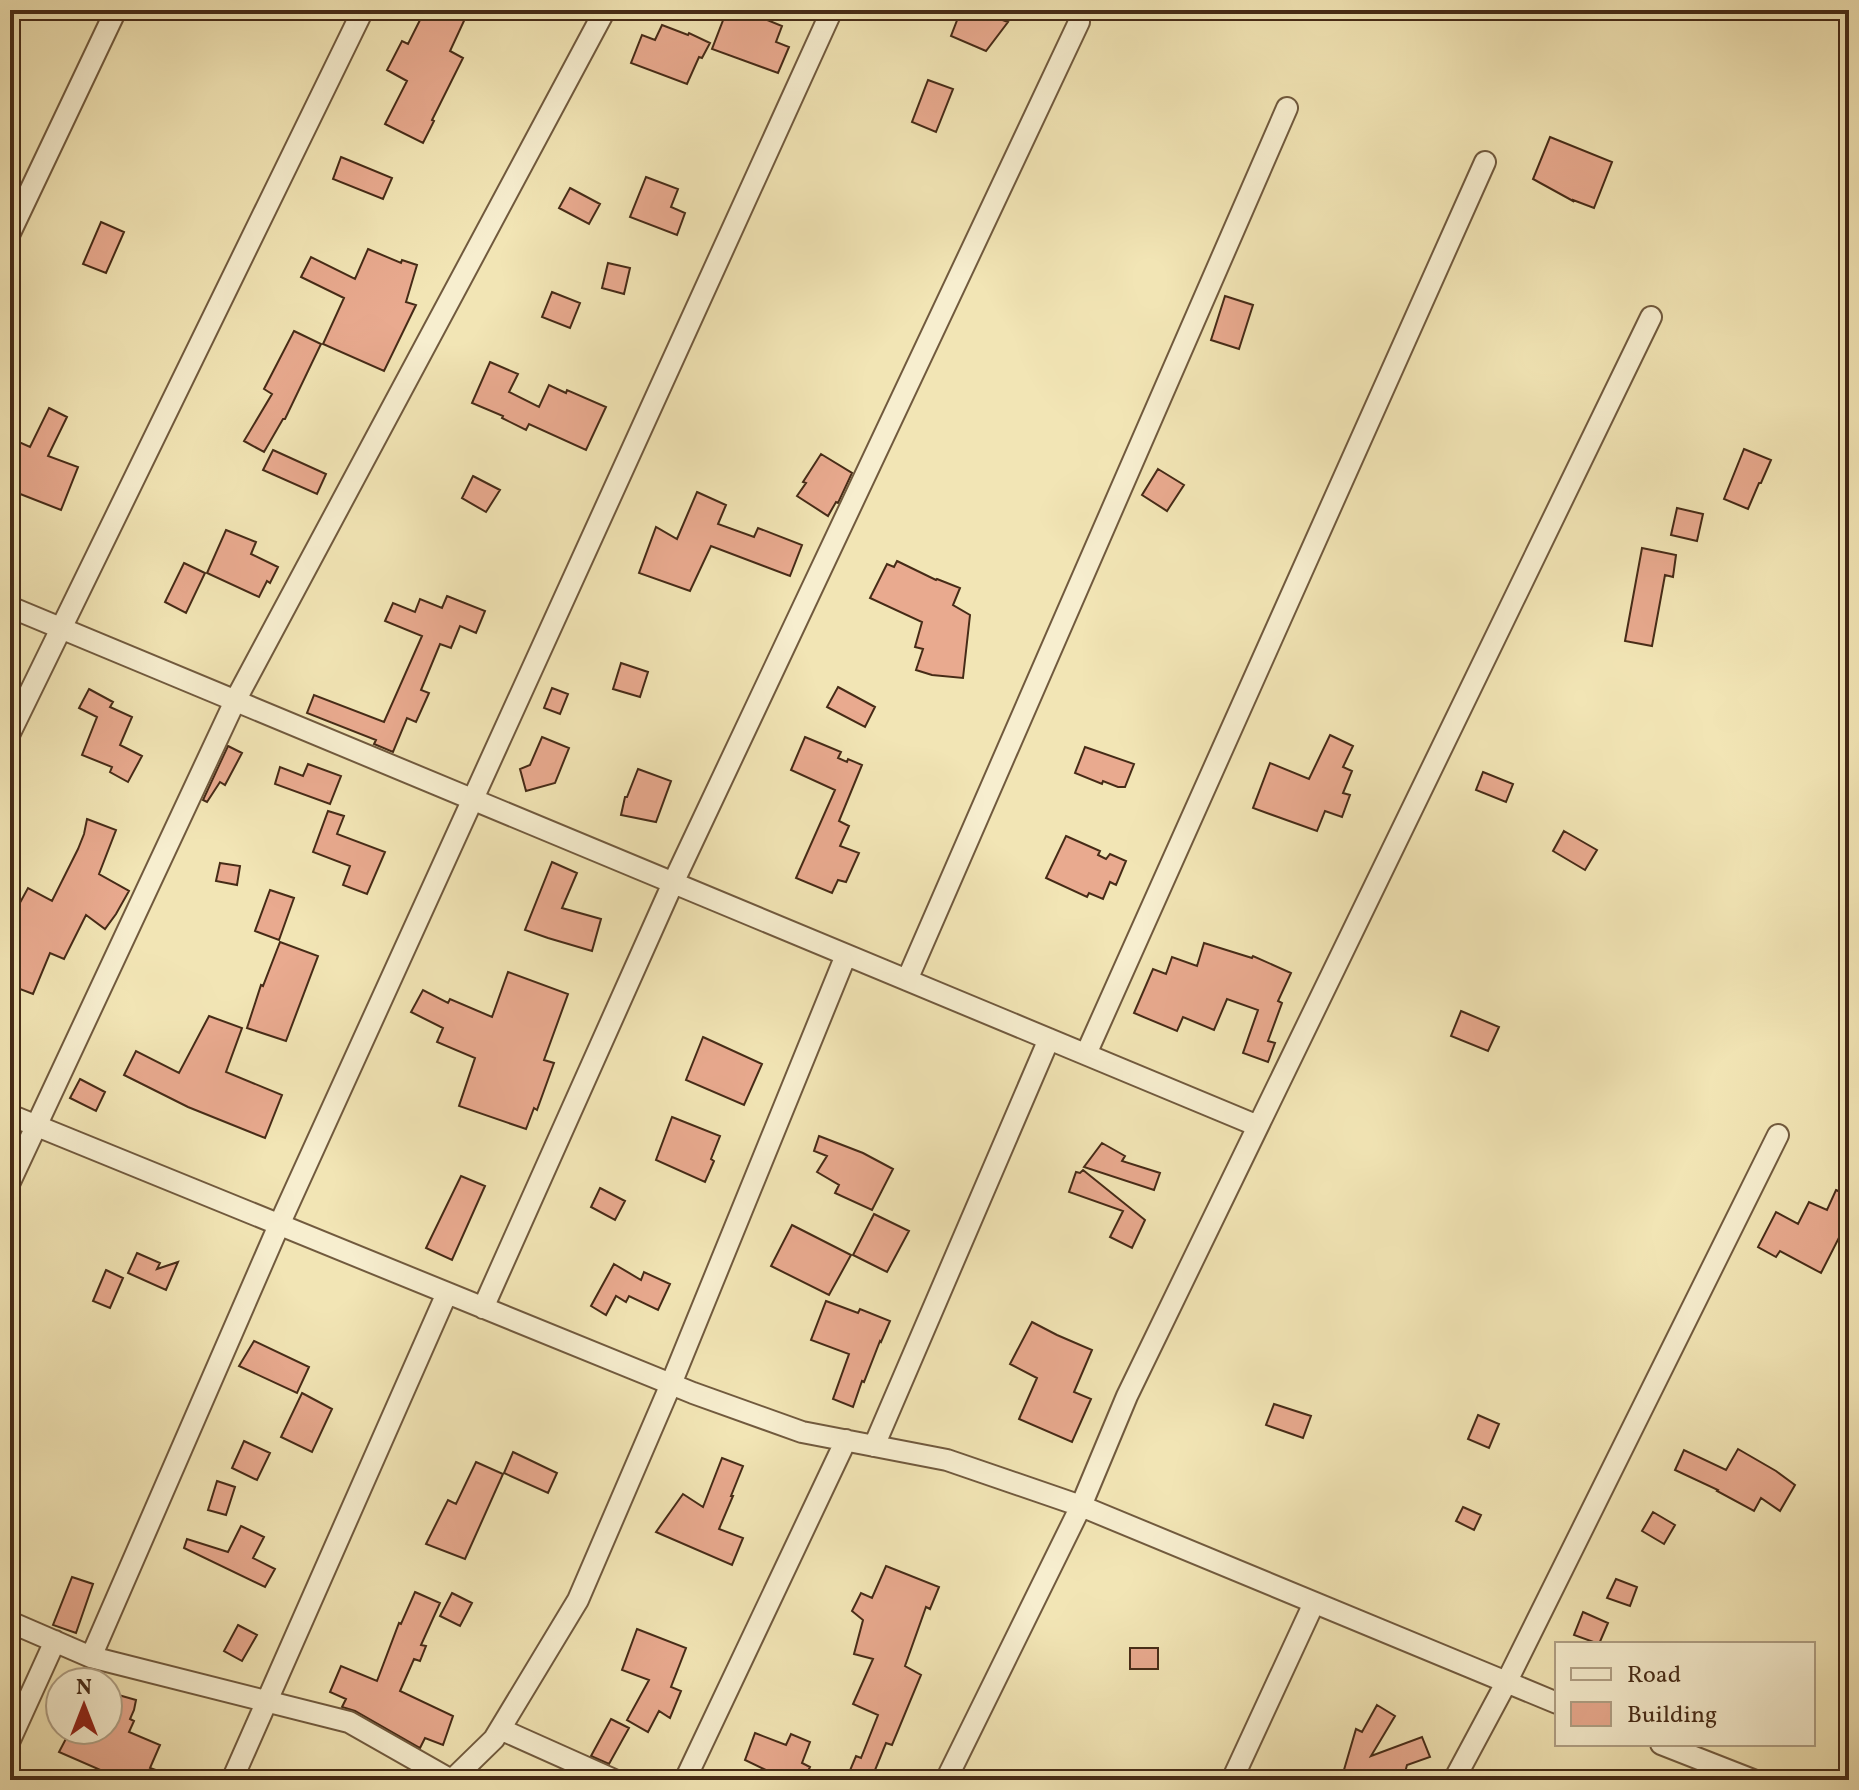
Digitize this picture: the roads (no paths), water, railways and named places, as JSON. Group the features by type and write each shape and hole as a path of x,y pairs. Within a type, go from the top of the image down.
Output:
{"street":[{"path":"10,233 116,10"},
{"path":"10,733 363,10"},
{"path":"10,1182 235,701 605,10"},
{"path":"91,1657 279,1225 832,10"},
{"path":"483,1308 673,883 1079,22"},
{"path":"907,980 1287,108"},
{"path":"1086,1054 1485,162"},
{"path":"946,1780 1081,1506 1127,1396 1651,317"},
{"path":"10,607 1258,1126"},
{"path":"10,1622 91,1657 349,1722 452,1780 494,1739 578,1600 671,1384 846,955"},
{"path":"874,1446 1049,1039"},
{"path":"10,1115 671,1384 802,1432 947,1460 1081,1506 1555,1702"},
{"path":"1454,1780 1506,1683 1778,1135"},
{"path":"232,1780 447,1293"},
{"path":"685,1780 846,1440"},
{"path":"1232,1780 1314,1603"},
{"path":"10,1740 55,1641"},
{"path":"500,1729 614,1780"},
{"path":"1666,1746 1753,1780"}]}
